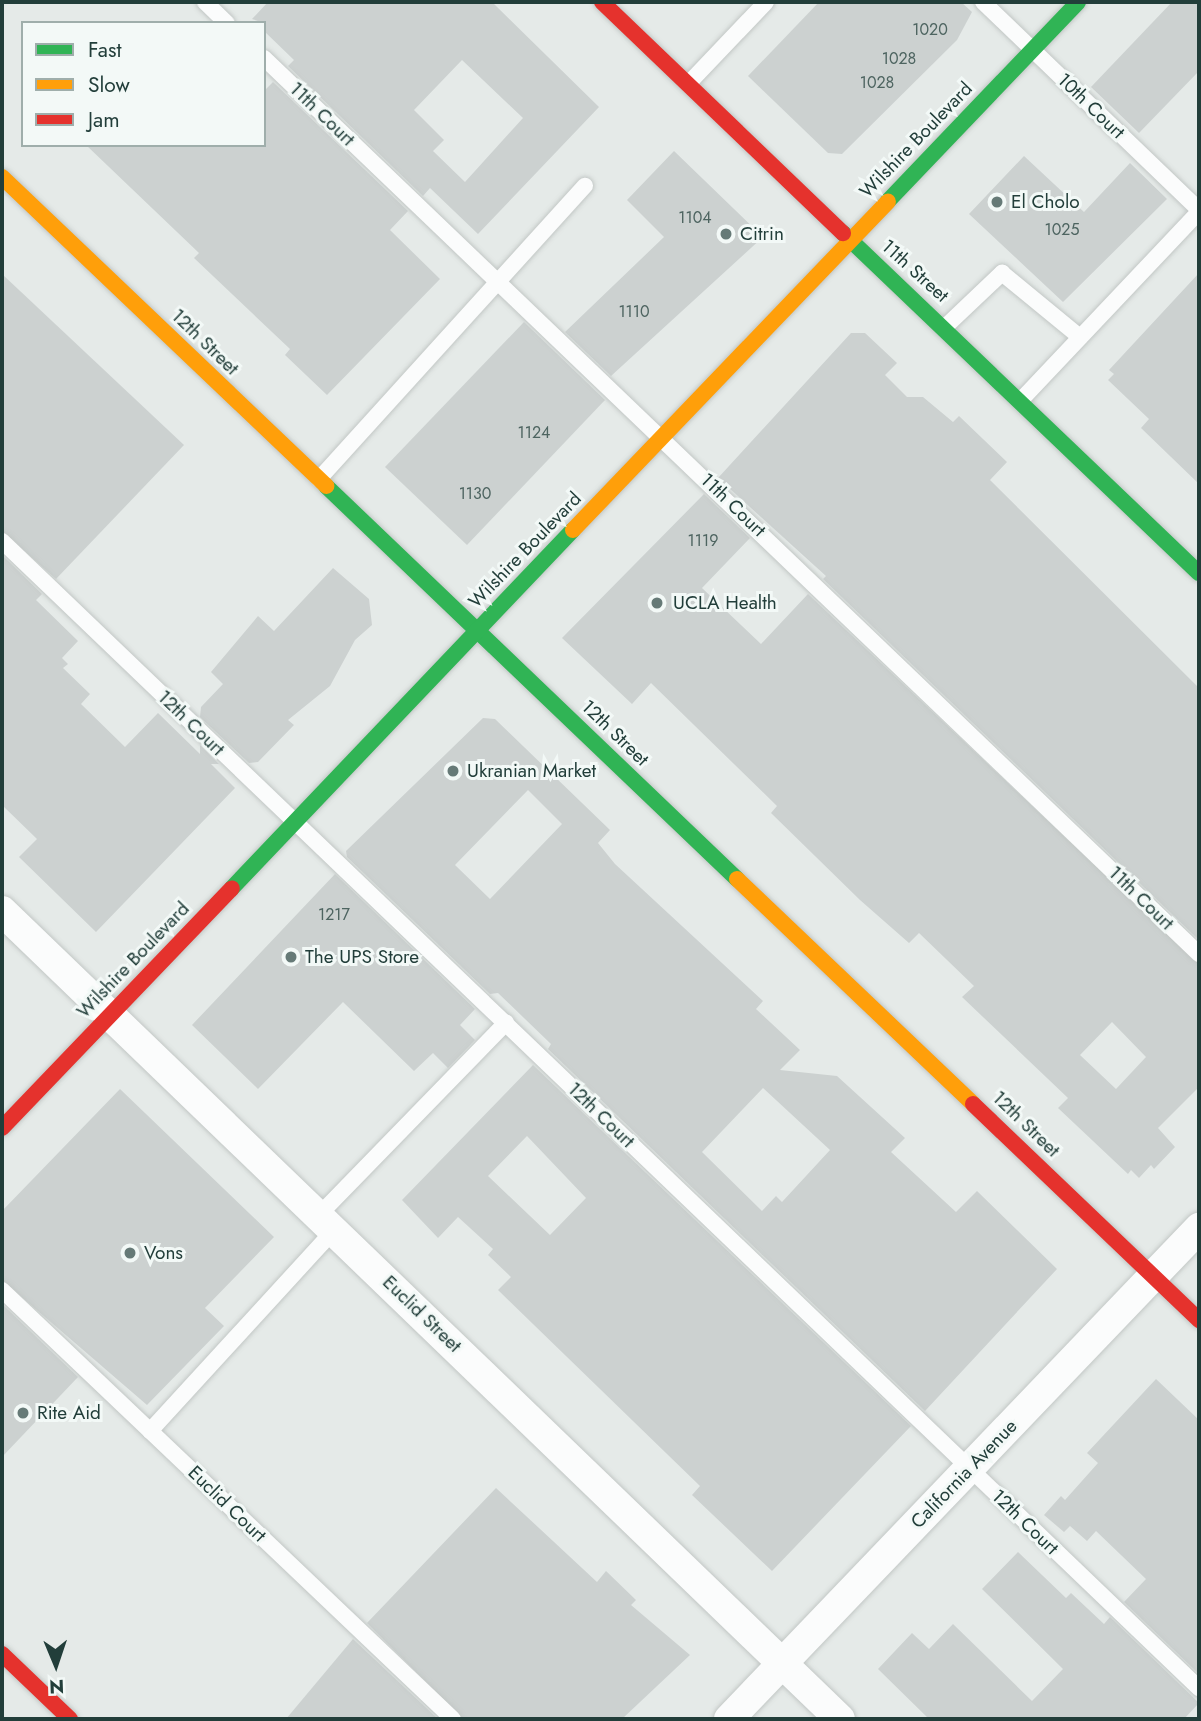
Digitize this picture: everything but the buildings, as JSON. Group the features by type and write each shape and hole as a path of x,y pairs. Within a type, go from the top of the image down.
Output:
{"street":[{"name":"11th Street","path":"602,2 849,239 945,327 1199,573"},
{"name":"Wilshire Boulevard","path":"2,1128 1078,2"},
{"name":"12th Street","path":"2,177 1199,1320"},
{"name":"Euclid Street","path":"2,911 112,1012 840,1719"},
{"name":"California Avenue","path":"729,1719 1199,1228"},
{"path":"2,1654 70,1719"}],"lane":[{"path":"205,2 225,21"},
{"path":"688,85 766,2"},
{"name":"10th Court","path":"984,2 1199,211"},
{"name":"11th Court","path":"266,60 1199,954"},
{"path":"319,480 585,186"},
{"path":"1021,400 1199,211"},
{"path":"945,327 1002,272 1080,337"},
{"name":"12th Court","path":"2,541 1199,1688"},
{"path":"150,1431 327,1222 506,1023"},
{"name":"Euclid Court","path":"2,1290 453,1719"}],"traffic: fast":[{"path":"888,201 1078,2"},
{"path":"843,233 1199,573"},
{"path":"326,486 737,879"},
{"path":"232,888 573,530"}],"traffic: slow":[{"path":"2,177 326,486"},
{"path":"573,530 888,201"},
{"path":"737,879 973,1104"}],"traffic: jam":[{"path":"602,2 843,233"},
{"path":"2,1128 232,888"},
{"path":"973,1104 1199,1320"},
{"path":"2,1654 70,1719"}],"place":[{"name":"El Cholo","path":"997,202"},
{"name":"Citrin","path":"726,234"},
{"name":"UCLA Health","path":"657,603"},
{"name":"Ukranian Market","path":"453,771"},
{"name":"The UPS Store","path":"291,957"},
{"name":"Vons","path":"130,1253"},
{"name":"Rite Aid","path":"23,1413"}]}
